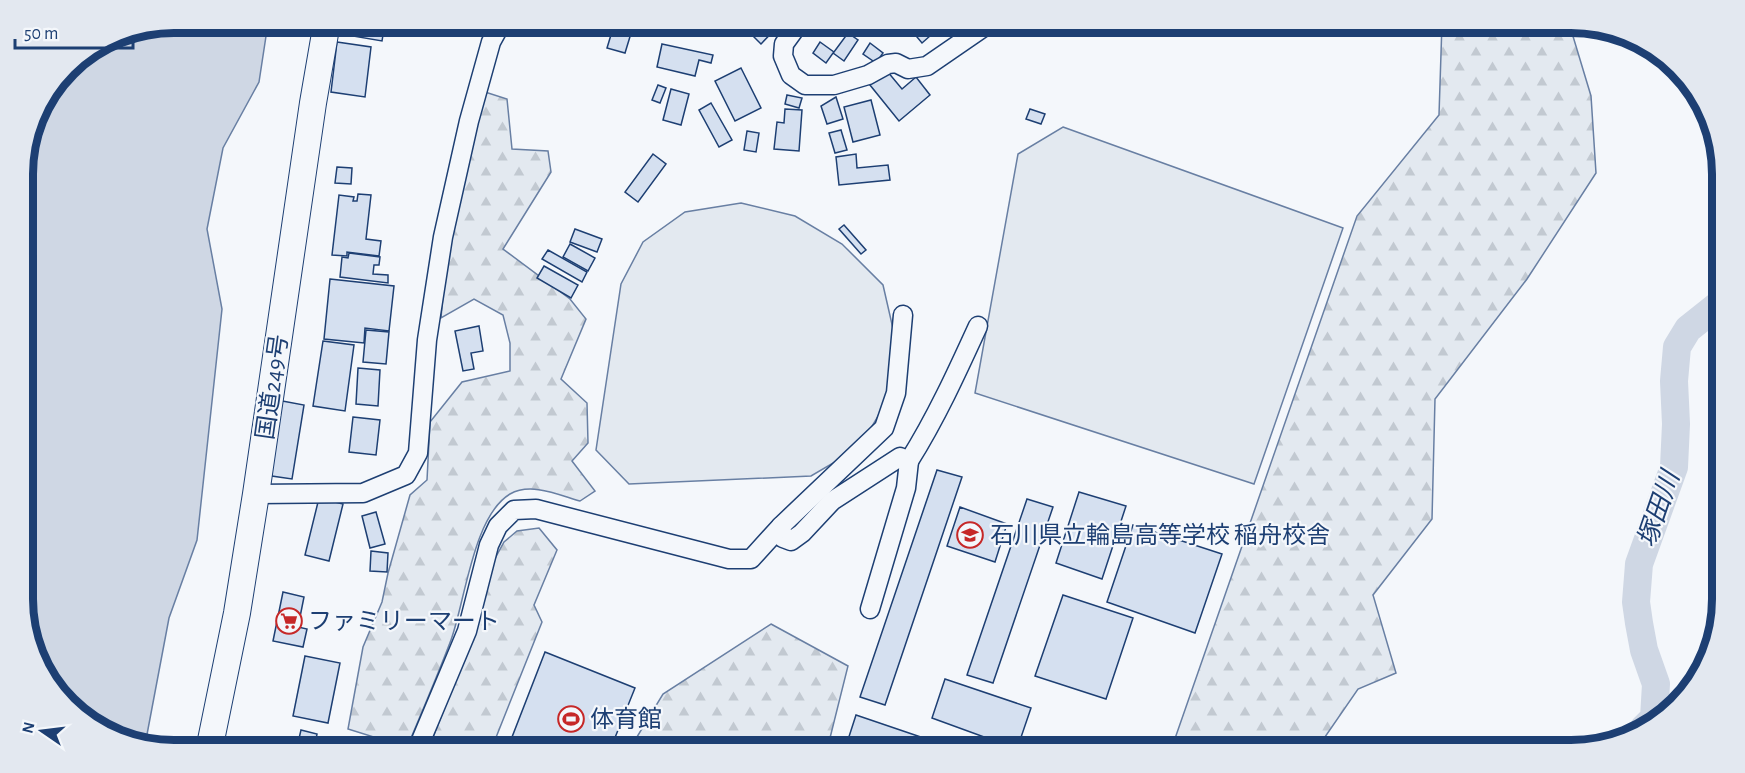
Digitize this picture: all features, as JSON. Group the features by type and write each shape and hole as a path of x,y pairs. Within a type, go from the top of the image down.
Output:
{"highway":[{"name":"国道249号","path":"211,740 237,613 325,33"}],"street":[{"path":"256,494 363,493 406,475 418,453 427,340 443,237 490,42 495,33"},
{"path":"792,33 784,44 783,56 791,75 805,85 834,85 868,75 888,64 896,63 908,69 927,66 975,33"},
{"path":"421,740 467,631 489,545 498,526 514,510 536,508 729,559 751,559 780,526 884,428 896,393 903,315"},
{"path":"870,609 906,488 909,461 951,386 978,326"},
{"path":"780,526 783,538 791,541 802,533 832,501 900,458 909,461"}],"green space":[{"path":"1442,33 1572,33 1591,96 1596,173 1527,279 1435,399 1432,519 1373,595 1396,673 1358,689 1323,740 1174,740 1357,216 1439,115"},
{"path":"485,92 507,99 512,149 548,151 551,172 503,249 570,299 586,319 561,379 587,403 588,443 572,461 595,491 580,501 545,491 527,489 510,494 497,505 479,540 451,640 410,740 377,740 377,738 348,729 363,647 382,602 410,495 427,480 430,422 462,382 510,371 510,343 503,315 474,299 441,318 447,247"},
{"path":"1063,127 1343,228 1254,484 975,393 1018,154"},
{"path":"741,203 795,216 842,244 883,285 894,333 889,398 859,448 811,476 629,484 596,450 621,284 643,242 685,212"},
{"path":"539,528 557,550 534,605 542,622 495,740 432,740 476,628 492,564 504,542 517,531"},
{"path":"771,624 848,666 830,740 635,740 663,694"}],"shaded area":[{"path":"266,33 259,82 223,148 207,229 222,309 197,540 169,618 147,737 120,729 88,711 62,685 44,653 34,617 34,156 44,120 62,88 81,68 104,52 129,41 156,34"}],"building":[{"path":"335,33 383,33 382,41"},
{"path":"612,33 631,33 625,53 607,48"},
{"path":"750,33 772,33 761,44"},
{"path":"848,33 858,40 844,61 833,53 826,63 813,53 820,42 834,52"},
{"path":"914,33 933,33 922,43"},
{"path":"337,42 371,47 365,97 331,92"},
{"path":"870,43 883,53 876,63 863,54"},
{"path":"662,44 713,55 711,63 699,60 695,76 657,67"},
{"path":"741,68 761,108 735,121 715,81"},
{"path":"887,71 902,89 916,77 930,95 899,121 870,85"},
{"path":"658,85 666,88 660,103 652,100"},
{"path":"671,89 689,94 681,125 663,120"},
{"path":"787,95 802,98 799,108 785,104"},
{"path":"836,97 843,119 827,124 821,106"},
{"path":"871,100 880,135 853,142 844,107"},
{"path":"711,103 732,140 719,147 699,110"},
{"path":"785,109 802,110 799,151 774,149 777,122 784,123"},
{"path":"1030,109 1045,114 1041,124 1026,119"},
{"path":"841,130 847,150 835,153 829,133"},
{"path":"747,131 759,133 756,152 744,150"},
{"path":"653,154 666,164 638,202 625,192"},
{"path":"856,154 857,168 888,165 890,180 839,185 836,157"},
{"path":"337,167 352,168 351,184 335,183"},
{"path":"358,194 371,195 366,239 381,241 379,256 347,252 347,256 332,255 339,195 354,197 353,201 357,201"},
{"path":"844,225 866,250 861,254 839,229"},
{"path":"575,229 602,239 597,252 570,242"},
{"path":"570,244 595,258 588,271 563,257"},
{"path":"548,250 587,272 582,282 542,259"},
{"path":"349,253 380,257 379,265 374,265 373,274 388,275 388,283 340,277 342,257 348,258"},
{"path":"544,266 578,285 571,298 537,278"},
{"path":"330,279 394,286 389,331 365,328 364,343 324,339"},
{"path":"479,326 483,351 471,353 474,369 463,371 455,331"},
{"path":"366,330 389,332 386,364 363,362"},
{"path":"323,341 354,345 345,411 313,406"},
{"path":"358,368 380,370 378,406 356,404"},
{"path":"277,400 304,405 292,479 265,475"},
{"path":"353,417 380,420 376,455 349,452"},
{"path":"937,470 962,477 885,705 860,697"},
{"path":"1079,492 1126,506 1102,579 1056,563"},
{"path":"319,498 343,504 329,561 305,555"},
{"path":"1027,499 1053,507 993,683 967,675"},
{"path":"960,507 1007,524 995,562 947,546"},
{"path":"376,512 385,544 370,548 362,516"},
{"path":"1133,525 1222,554 1195,633 1107,602"},
{"path":"371,551 388,553 387,572 370,571"},
{"path":"283,592 304,597 298,627 307,629 303,647 273,641"},
{"path":"1063,595 1133,618 1106,699 1035,676"},
{"name":"体育館","path":"545,652 635,688 614,740 511,740"},
{"path":"305,656 340,663 328,723 293,716"},
{"path":"945,679 1031,708 1020,740 992,740 932,718"},
{"path":"856,715 930,740 848,740"},
{"path":"301,730 317,734 316,740 299,740"}],"waterway":[{"name":"塚田川","path":"1654,712 1656,684 1644,650 1636,602 1639,564 1674,467 1676,424 1674,381 1677,347 1688,329 1712,310"}],"place":[{"name":"石川県立輪島高等学校 稲舟校舎","path":"970,535"},
{"name":"ファミリーマート","path":"289,621"},
{"name":"体育館","path":"571,719"}]}
